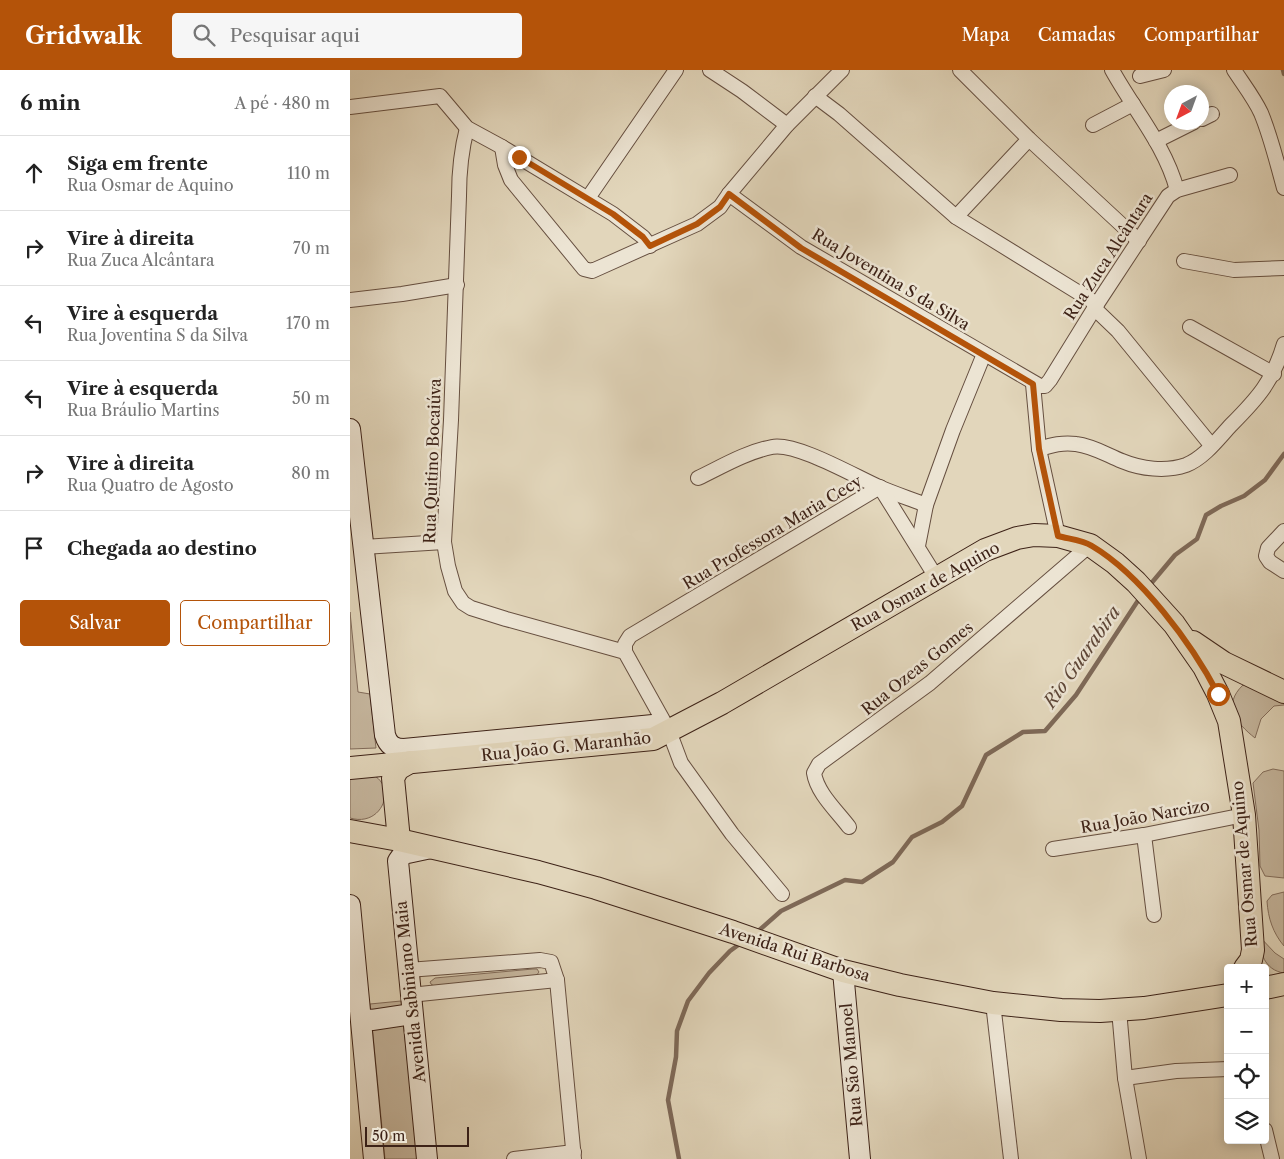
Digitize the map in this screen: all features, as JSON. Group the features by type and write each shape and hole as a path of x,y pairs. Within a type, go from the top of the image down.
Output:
{"main road":[{"path":"350,429 356,547"},
{"name":"Rua Osmar de Aquino","path":"669,731 722,703 985,550 1002,543 1034,535 1058,536 1090,545 1115,563 1136,582 1167,617 1204,666 1229,721 1244,815 1252,950 1251,960 1248,964"},
{"name":"Rua João G. Maranhão","path":"356,547 385,735 387,741 392,746 404,749 653,726 669,731"},
{"name":"Rua Osmar de Aquino","path":"1167,617 1192,641 1209,653 1243,673 1284,692"},
{"path":"1218,694 1243,673"},
{"name":"Rua João G. Maranhão","path":"350,768 653,739 669,731"},
{"path":"400,840 393,778 398,769 410,762"},
{"name":"Avenida Rui Barbosa","path":"350,831 400,840 538,872 596,888 733,932 843,971 992,1003 1061,1010 1119,1010 1224,996"},
{"name":"Avenida Sabiniano Maia","path":"427,1159 398,861 403,854 431,848"},
{"path":"350,905 354,999 362,1019 374,1159"},
{"name":"Rua São Manoel","path":"843,971 860,1159"},
{"path":"1269,987 1284,984"},
{"path":"1194,1000 1224,986"},
{"path":"362,1019 379,1019 411,1005"}],"street":[{"path":"588,198 676,70"},
{"path":"710,70 742,91 787,125"},
{"path":"502,147 505,165 511,180 584,269 592,271 697,224 720,207 787,125 842,70"},
{"path":"960,70 1028,139 1139,241"},
{"path":"1112,70 1168,162 1177,190"},
{"path":"1140,76 1164,70"},
{"path":"1234,70 1261,114 1284,188"},
{"path":"350,107 440,96 467,128 613,214 636,230 650,246"},
{"path":"815,96 839,114 956,216 1096,306 1211,445"},
{"path":"1093,125 1133,104"},
{"name":"Rua Quitino Bocaiúva","path":"467,128 459,170 452,420 444,542 455,591 463,603 471,608 625,652"},
{"path":"1156,140 1177,130"},
{"path":"956,216 1028,139"},
{"name":"Rua Zuca Alcântara","path":"1037,385 1045,386 1050,380 1161,204 1168,196 1177,190 1230,175"},
{"name":"Rua Joventina S da Silva","path":"729,194 801,248 1037,385"},
{"path":"1184,261 1234,270 1284,268"},
{"path":"350,300 457,285"},
{"path":"1190,327 1274,374"},
{"path":"1039,449 1062,443 1078,444 1111,455 1122,461 1151,468 1167,469 1186,465 1200,456 1249,408 1265,389 1283,353"},
{"path":"918,546 926,505 953,430 984,354"},
{"path":"1037,385 1039,449 1058,536"},
{"path":"698,478 756,452 774,446 787,447 823,460 880,487 926,505"},
{"name":"Rua Professora Maria Cecy","path":"625,652 625,644 630,636 880,487 936,577"},
{"path":"1279,536 1268,548 1266,556 1270,562 1284,571"},
{"path":"356,547 444,542"},
{"name":"Rua Ozeas Gomes","path":"849,827 815,780 814,773 819,764 930,683 1090,545"},
{"path":"625,652 669,731 681,763 732,834 782,894"},
{"name":"Rua João Narcizo","path":"1053,849 1144,835 1244,815"},
{"path":"1144,835 1154,915"},
{"path":"408,970 548,960 552,962 557,980 574,1155 514,1159"},
{"path":"411,1005 557,980"},
{"path":"992,1003 1011,1159"},
{"path":"1119,1010 1125,1078 1139,1159"},
{"path":"1125,1078 1176,1071 1224,1069"},
{"path":"1268,1144 1272,1159"}],"shaded area":[{"path":"350,612 358,692 370,694 376,748 350,749"},
{"path":"1243,685 1252,686 1284,700 1284,705 1274,706 1261,719 1255,738 1242,726 1234,713 1233,700"},
{"path":"1273,769 1284,771 1284,878 1265,876 1260,866 1259,830 1253,783 1263,772"},
{"path":"350,772 367,772 378,779 383,786 385,795 383,803 371,817 362,819 350,818"},
{"path":"1284,892 1284,946 1272,925 1267,901 1272,895"},
{"path":"1258,935 1275,953 1284,959 1284,973 1277,971 1268,964 1260,948"},
{"path":"537,969 539,972 536,976 434,986 430,982 435,978"},
{"path":"401,1001 418,1159 385,1159 370,1004"}],"waterway":[{"name":"Rio Guarabira","path":"1283,70 1284,74"},
{"name":"Rio Guarabira","path":"1149,586 1175,555 1197,539 1206,515 1244,496 1265,480 1284,454"},
{"name":"Rio Guarabira","path":"756,933 781,911 845,880 862,882 893,862 912,837 942,822 962,806 986,755 1023,732 1045,731 1076,695 1141,596"},
{"name":"Rio Guarabira","path":"679,1159 668,1100 676,1057 677,1031 688,1001 709,973 730,951 741,943"}],"route":[{"path":"519,157 613,214 636,230 650,246 697,224 720,207 729,194 801,248 1033,384 1039,449 1058,536 1090,545 1115,563 1136,582 1174,624 1204,666 1218,694"}]}
